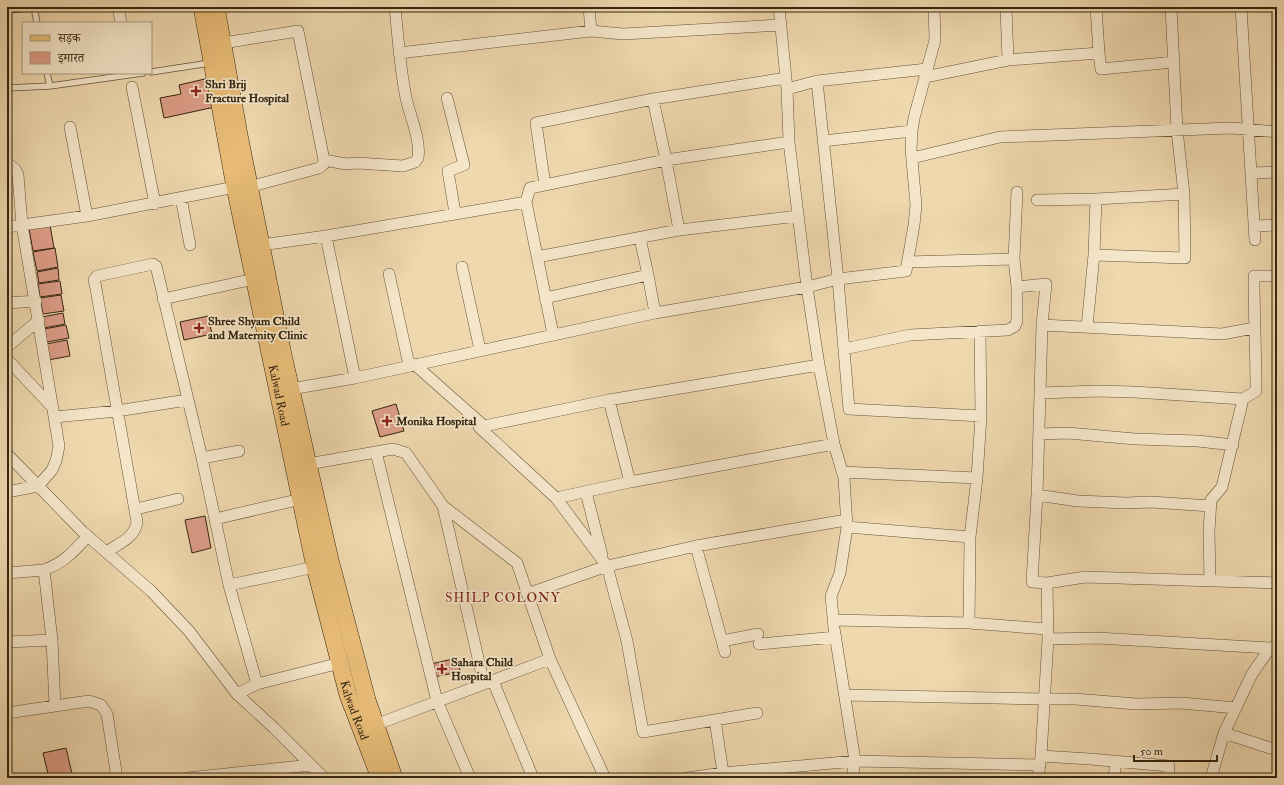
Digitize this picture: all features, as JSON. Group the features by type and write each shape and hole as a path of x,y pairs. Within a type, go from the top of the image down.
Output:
{"main road":[{"name":"Kalwad Road","path":"202,7 212,63 242,187 261,245 291,389 330,560 367,700 394,778"},
{"name":"Kalwad Road","path":"216,7 223,43 254,279 315,567 348,695 380,778"}],"street":[{"path":"118,7 121,22"},
{"path":"324,160 346,164 357,163 403,166 415,162 418,158 418,146 407,104 399,53 395,7"},
{"path":"590,7 591,31"},
{"path":"782,7 781,25 790,142 807,287 819,365 834,444 844,478 847,524 840,573 831,596 854,761 852,778"},
{"path":"291,389 355,378 655,313 807,287 838,279 906,272 916,205 912,158 912,131 914,118 935,40 934,7"},
{"path":"1006,7 1008,60"},
{"path":"1096,7 1101,69 1174,62"},
{"path":"1094,255 1185,258 1184,194 1178,130 1172,7"},
{"path":"1241,7 1255,240"},
{"path":"399,53 591,31 623,34 781,25"},
{"path":"7,227 87,216 242,187 319,168 323,165 324,160 298,31 223,43"},
{"path":"545,185 536,123 652,99 786,83 926,73 1008,60 1099,53"},
{"path":"817,81 838,279 849,409 981,416"},
{"path":"132,87 155,204"},
{"path":"447,98 464,165 448,171 455,213"},
{"path":"652,99 666,160 679,230"},
{"path":"70,127 87,216"},
{"path":"912,158 1000,137 1231,128 1277,132"},
{"path":"823,141 912,131"},
{"path":"553,334 526,202 530,188 666,160 790,142"},
{"path":"7,163 18,175 22,225 36,301 59,446 56,461 52,470 38,486 7,492"},
{"path":"1252,173 1277,172"},
{"path":"844,349 910,335 1008,330 1015,326 1017,321 1017,287 1014,258 1017,192"},
{"path":"1037,200 1096,199 1184,194"},
{"path":"181,198 190,245"},
{"path":"1086,327 1094,255 1096,199"},
{"path":"261,245 326,236 526,202"},
{"path":"537,257 679,230 798,216"},
{"path":"1255,226 1277,225"},
{"path":"326,236 355,378"},
{"path":"640,238 655,313"},
{"path":"907,262 1014,258"},
{"path":"106,552 134,533 137,522 136,509 94,280 97,276 154,264 156,266 202,458 229,585 257,684"},
{"path":"462,267 480,350"},
{"path":"389,274 411,365 484,426"},
{"path":"545,298 648,275"},
{"path":"1040,393 1098,391 1243,398 1256,391 1254,276 1277,276"},
{"path":"163,299 254,279"},
{"path":"1017,287 1046,284 1042,325 1037,495 1032,582 1047,583 1085,577 1277,583"},
{"path":"7,303 36,301"},
{"path":"7,347 39,320"},
{"path":"1042,325 1222,334 1254,328"},
{"path":"970,623 970,537 977,478 981,416 980,331"},
{"path":"7,359 54,412 117,412 187,400"},
{"path":"605,563 556,498 479,427 609,400 819,365"},
{"path":"1210,581 1209,531 1211,500 1222,487 1243,398"},
{"path":"609,400 630,482"},
{"path":"1039,434 1068,433 1135,439 1198,441 1233,444"},
{"path":"556,498 630,482 834,444"},
{"path":"308,464 393,449 406,453 443,506 517,563 550,660 605,778"},
{"path":"202,458 239,451"},
{"path":"376,452 437,701 470,778"},
{"path":"7,454 88,536 151,591 189,631 237,694 274,728 324,778"},
{"path":"842,472 977,478"},
{"path":"586,492 627,640 644,732 757,713"},
{"path":"1037,495 1078,501 1211,506"},
{"path":"136,509 178,499"},
{"path":"215,519 301,499"},
{"path":"443,506 488,682 533,778"},
{"path":"527,594 605,563 696,546 847,524 970,537"},
{"path":"7,573 44,570 56,566 64,561 88,536"},
{"path":"696,546 725,652"},
{"path":"229,585 315,567"},
{"path":"44,570 52,640 55,706"},
{"path":"1038,778 1041,761 1045,699 1047,583"},
{"path":"834,620 970,623 1047,634 1097,638 1274,646"},
{"path":"722,641 836,637"},
{"path":"7,642 52,640"},
{"path":"1211,778 1224,734 1252,674 1274,646"},
{"path":"375,724 550,660"},
{"path":"237,694 257,684 340,663"},
{"path":"845,695 1045,699 1075,698 1136,704 1181,703 1236,708"},
{"path":"7,713 89,701 101,704 108,714 117,778"},
{"path":"715,720 723,773"},
{"path":"1224,734 1277,749"},
{"path":"687,778 723,773 854,761 1116,761 1169,766 1168,778"},
{"path":"1114,778 1116,761"},
{"path":"194,778 312,766"}],"lane":[{"path":"7,10 34,7 37,22"},
{"path":"152,72 212,63"},
{"path":"47,74 50,86"},
{"path":"7,88 50,86 136,74"}],"building":[{"path":"209,78 215,107 164,118 160,98 181,94 179,85"},
{"path":"50,225 54,248 33,251 29,229"},
{"path":"55,248 58,267 37,271 33,252"},
{"path":"58,268 59,280 39,283 37,272"},
{"path":"60,281 62,294 40,297 38,284"},
{"path":"61,295 64,311 43,314 40,298"},
{"path":"63,313 65,324 44,328 42,317"},
{"path":"208,316 212,334 184,340 180,322"},
{"path":"66,325 69,338 47,342 44,329"},
{"path":"67,340 70,356 48,360 46,344"},
{"path":"396,404 404,431 380,437 372,411"},
{"path":"205,516 211,548 192,553 185,520"},
{"path":"457,658 461,674 454,676 454,673 434,677 431,664"},
{"path":"66,748 73,778 49,778 43,753"}],"place":[{"name":"Shri Brij Fracture Hospital","path":"196,91"},
{"name":"Shree Shyam Child and Maternity Clinic","path":"199,328"},
{"name":"Monika Hospital","path":"387,421"},
{"name":"Sahara Child Hospital","path":"442,669"}],"district":[{"name":"SHILP COLONY","path":"503,597"}]}
